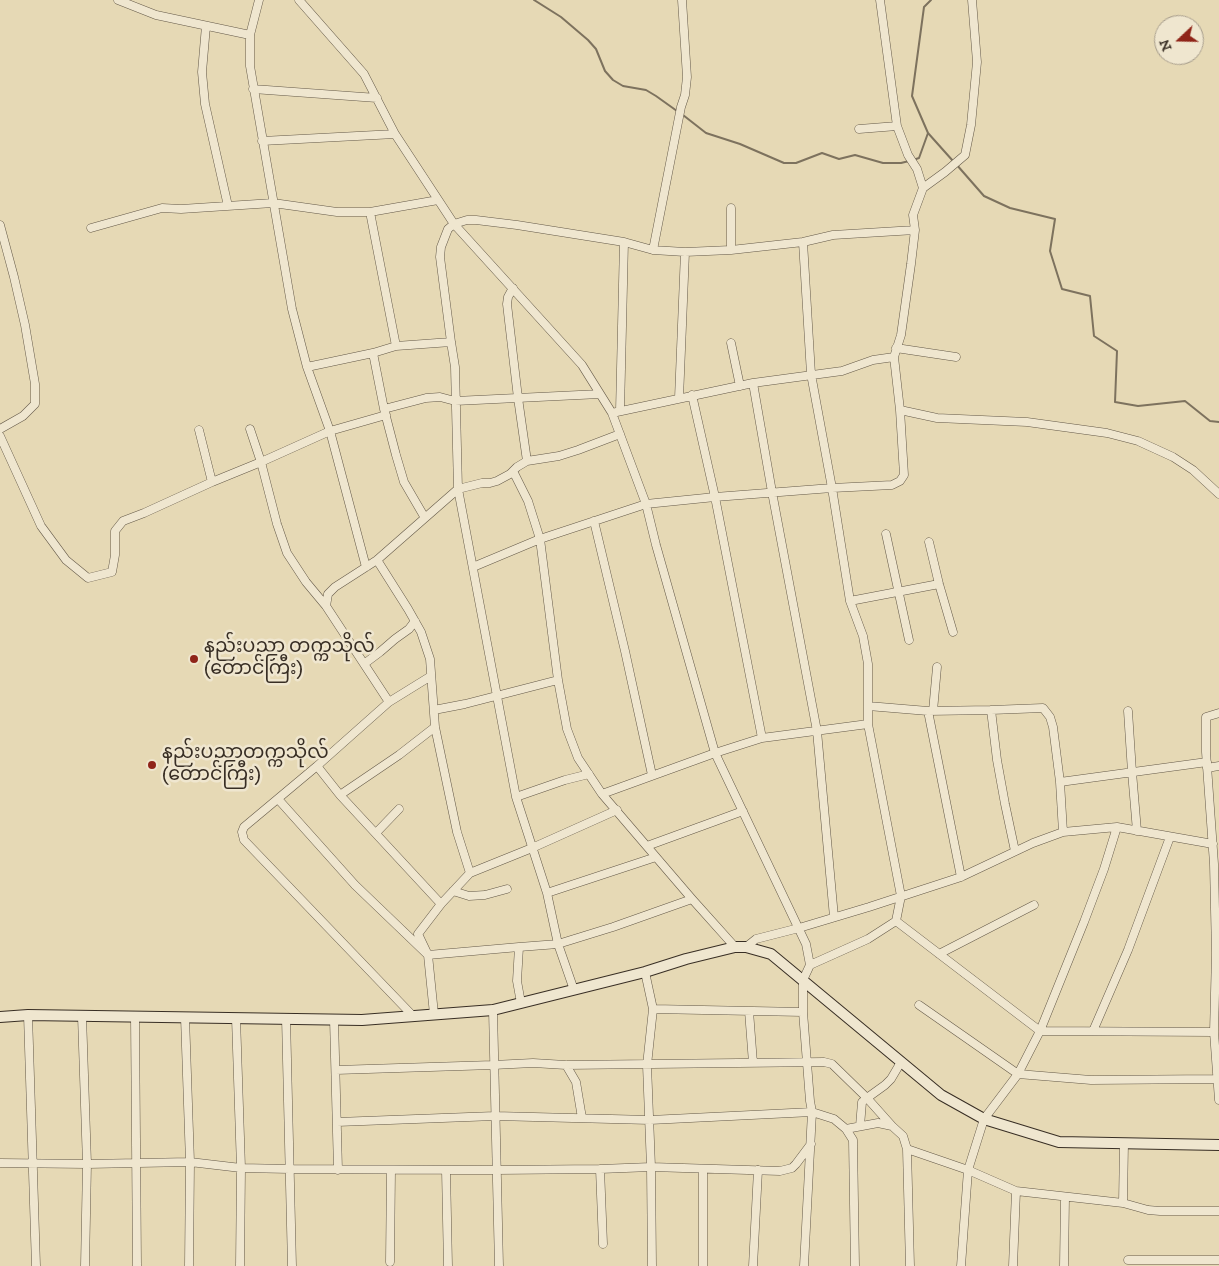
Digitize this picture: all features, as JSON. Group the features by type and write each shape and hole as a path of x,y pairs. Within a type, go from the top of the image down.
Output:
{"main road":[{"path":"0,1017 28,1015 362,1020 493,1010 645,972 686,959 735,947 746,947 771,954 941,1095 984,1119 1059,1142 1219,1146"}],"street":[{"path":"118,0 156,15 250,35"},
{"path":"259,0 250,35 250,66 292,309 307,367 330,431 366,567"},
{"path":"299,0 364,74 395,134 454,224 582,365 600,394 616,412"},
{"path":"653,250 678,120 685,95 687,77 682,0"},
{"path":"880,0 897,126 908,155 917,169 923,188"},
{"path":"473,566 540,539 646,504 772,492 892,485 900,481 904,475 900,410 894,357 901,335 915,230 913,214 923,188 965,155 971,125 977,62 972,0"},
{"path":"206,26 202,72 205,104 228,206"},
{"path":"254,89 377,98"},
{"path":"859,129 897,126"},
{"path":"262,141 395,134"},
{"path":"91,228 162,208 181,209 273,203 337,212 370,212 438,200"},
{"path":"730,208 731,250"},
{"path":"370,212 396,346"},
{"path":"574,990 558,944 547,893 516,797 458,489 456,367 440,257 441,247 448,229 454,224 467,220 476,220 624,242 653,250 685,252 731,250 803,242 833,234 915,230"},
{"path":"0,226 25,325 35,384 35,404 23,416 0,429"},
{"path":"624,242 616,412 620,434 646,504 715,752 799,928 806,944 810,965 803,980 806,1062 812,1112 804,1266"},
{"path":"803,242 811,374 850,601 863,636 868,664 868,724 901,896 896,921 868,939 810,965"},
{"path":"679,398 685,252"},
{"path":"513,288 508,297 507,304 527,461"},
{"path":"307,367 373,353 396,346 451,342"},
{"path":"731,343 740,386"},
{"path":"896,348 956,357"},
{"path":"373,353 385,412 404,482 425,518"},
{"path":"616,412 753,383 842,370 873,360 894,357"},
{"path":"753,383 817,731 834,917"},
{"path":"0,436 41,526 66,560 88,578 112,572 115,555 115,530 122,522 330,431 426,398 440,397 456,401 600,394"},
{"path":"692,395 762,738"},
{"path":"900,410 937,418 1027,422 1107,433 1138,441 1173,457 1193,470 1219,494"},
{"path":"250,429 287,553 306,582 326,606 389,702"},
{"path":"199,430 212,482"},
{"path":"326,606 328,594 335,587 377,560 458,489 497,481 527,461 559,456 620,434"},
{"path":"513,471 528,501 540,539 558,680 567,729 578,758 602,794 735,947"},
{"path":"594,522 652,775"},
{"path":"886,534 909,640"},
{"path":"929,542 953,632"},
{"path":"377,560 415,622 430,659 435,727 457,832 470,873"},
{"path":"850,601 939,584"},
{"path":"364,664 409,629 415,622"},
{"path":"938,667 931,711 961,877"},
{"path":"413,1016 244,840 242,832 244,827 389,702 431,676"},
{"path":"434,710 558,680"},
{"path":"868,706 931,711 1043,708 1050,717 1053,727 1060,782 1063,832"},
{"path":"991,710 1004,804 1015,851"},
{"path":"1128,711 1137,831"},
{"path":"1219,713 1206,717 1207,765 1215,814 1213,844 1217,864 1217,966 1214,1032 1219,1100"},
{"path":"602,794 715,752 762,738 868,724"},
{"path":"340,795 399,755 435,727"},
{"path":"1060,782 1132,772 1207,765 1219,766"},
{"path":"317,766 340,795 441,904"},
{"path":"516,797 589,774"},
{"path":"278,799 355,885 428,955 558,944 692,899"},
{"path":"376,833 399,808"},
{"path":"434,1014 428,955 418,934 441,904 470,873 617,810"},
{"path":"647,846 743,811"},
{"path":"746,947 756,939 869,907 961,877 1033,843 1063,832 1117,827 1213,844"},
{"path":"961,1266 968,1170 984,1119 1018,1074 1040,1031 1084,922 1104,869 1117,827"},
{"path":"1093,1031 1128,950 1170,837"},
{"path":"547,893 656,857"},
{"path":"453,891 469,896 485,895 508,889"},
{"path":"939,954 1034,905"},
{"path":"896,921 1040,1031 1214,1032"},
{"path":"519,947 517,980 520,1003"},
{"path":"645,972 654,1009 647,1065 650,1120 652,1266"},
{"path":"919,1005 1018,1074 1091,1080 1218,1079"},
{"path":"654,1009 803,1012"},
{"path":"493,1010 499,1266"},
{"path":"748,1011 753,1063"},
{"path":"28,1015 36,1266"},
{"path":"82,1016 87,1164 85,1266"},
{"path":"135,1016 137,1266"},
{"path":"186,1017 190,1162 189,1266"},
{"path":"236,1018 241,1168 240,1266"},
{"path":"286,1018 292,1266"},
{"path":"334,1019 338,1170"},
{"path":"336,1070 533,1063 647,1065 824,1062 832,1064 903,1136 907,1149 910,1266"},
{"path":"860,1126 862,1102 891,1079 902,1062"},
{"path":"566,1065 576,1082 582,1118"},
{"path":"337,1122 495,1116 650,1120 812,1112 834,1119 846,1128 853,1140 855,1266"},
{"path":"846,1128 878,1123 892,1126"},
{"path":"1123,1203 1124,1143"},
{"path":"0,1163 190,1162 241,1168 338,1170 496,1170 651,1167 780,1171 790,1170 811,1144"},
{"path":"907,1149 968,1170 1016,1191 1123,1203 1148,1210 1219,1212"},
{"path":"600,1169 602,1244"},
{"path":"703,1169 703,1266"},
{"path":"390,1262 391,1170"},
{"path":"446,1170 448,1266"},
{"path":"753,1266 758,1170"},
{"path":"1012,1266 1016,1191"},
{"path":"1064,1266 1065,1197"},
{"path":"1128,1260 1219,1260"}],"waterway":[{"path":"534,0 561,17 588,40 596,49 605,71 613,80 623,86 646,90 677,111"},
{"path":"931,0 924,7 912,96 928,133 953,161"},
{"path":"683,115 706,133 740,144 784,163 796,163 822,153 839,159 855,155 883,163 909,161"},
{"path":"913,160 919,158 928,133"},
{"path":"956,164 984,196 1010,208 1055,219 1050,251 1062,289 1090,296 1094,336 1117,351 1115,402 1138,406 1185,401 1210,421 1219,422"}],"place":[{"name":"နည်းပညာ တက္ကသိုလ် (တောင်ကြီး)","path":"194,659"},
{"name":"နည်းပညာတက္ကသိုလ် (တောင်ကြီး)","path":"152,765"}]}
